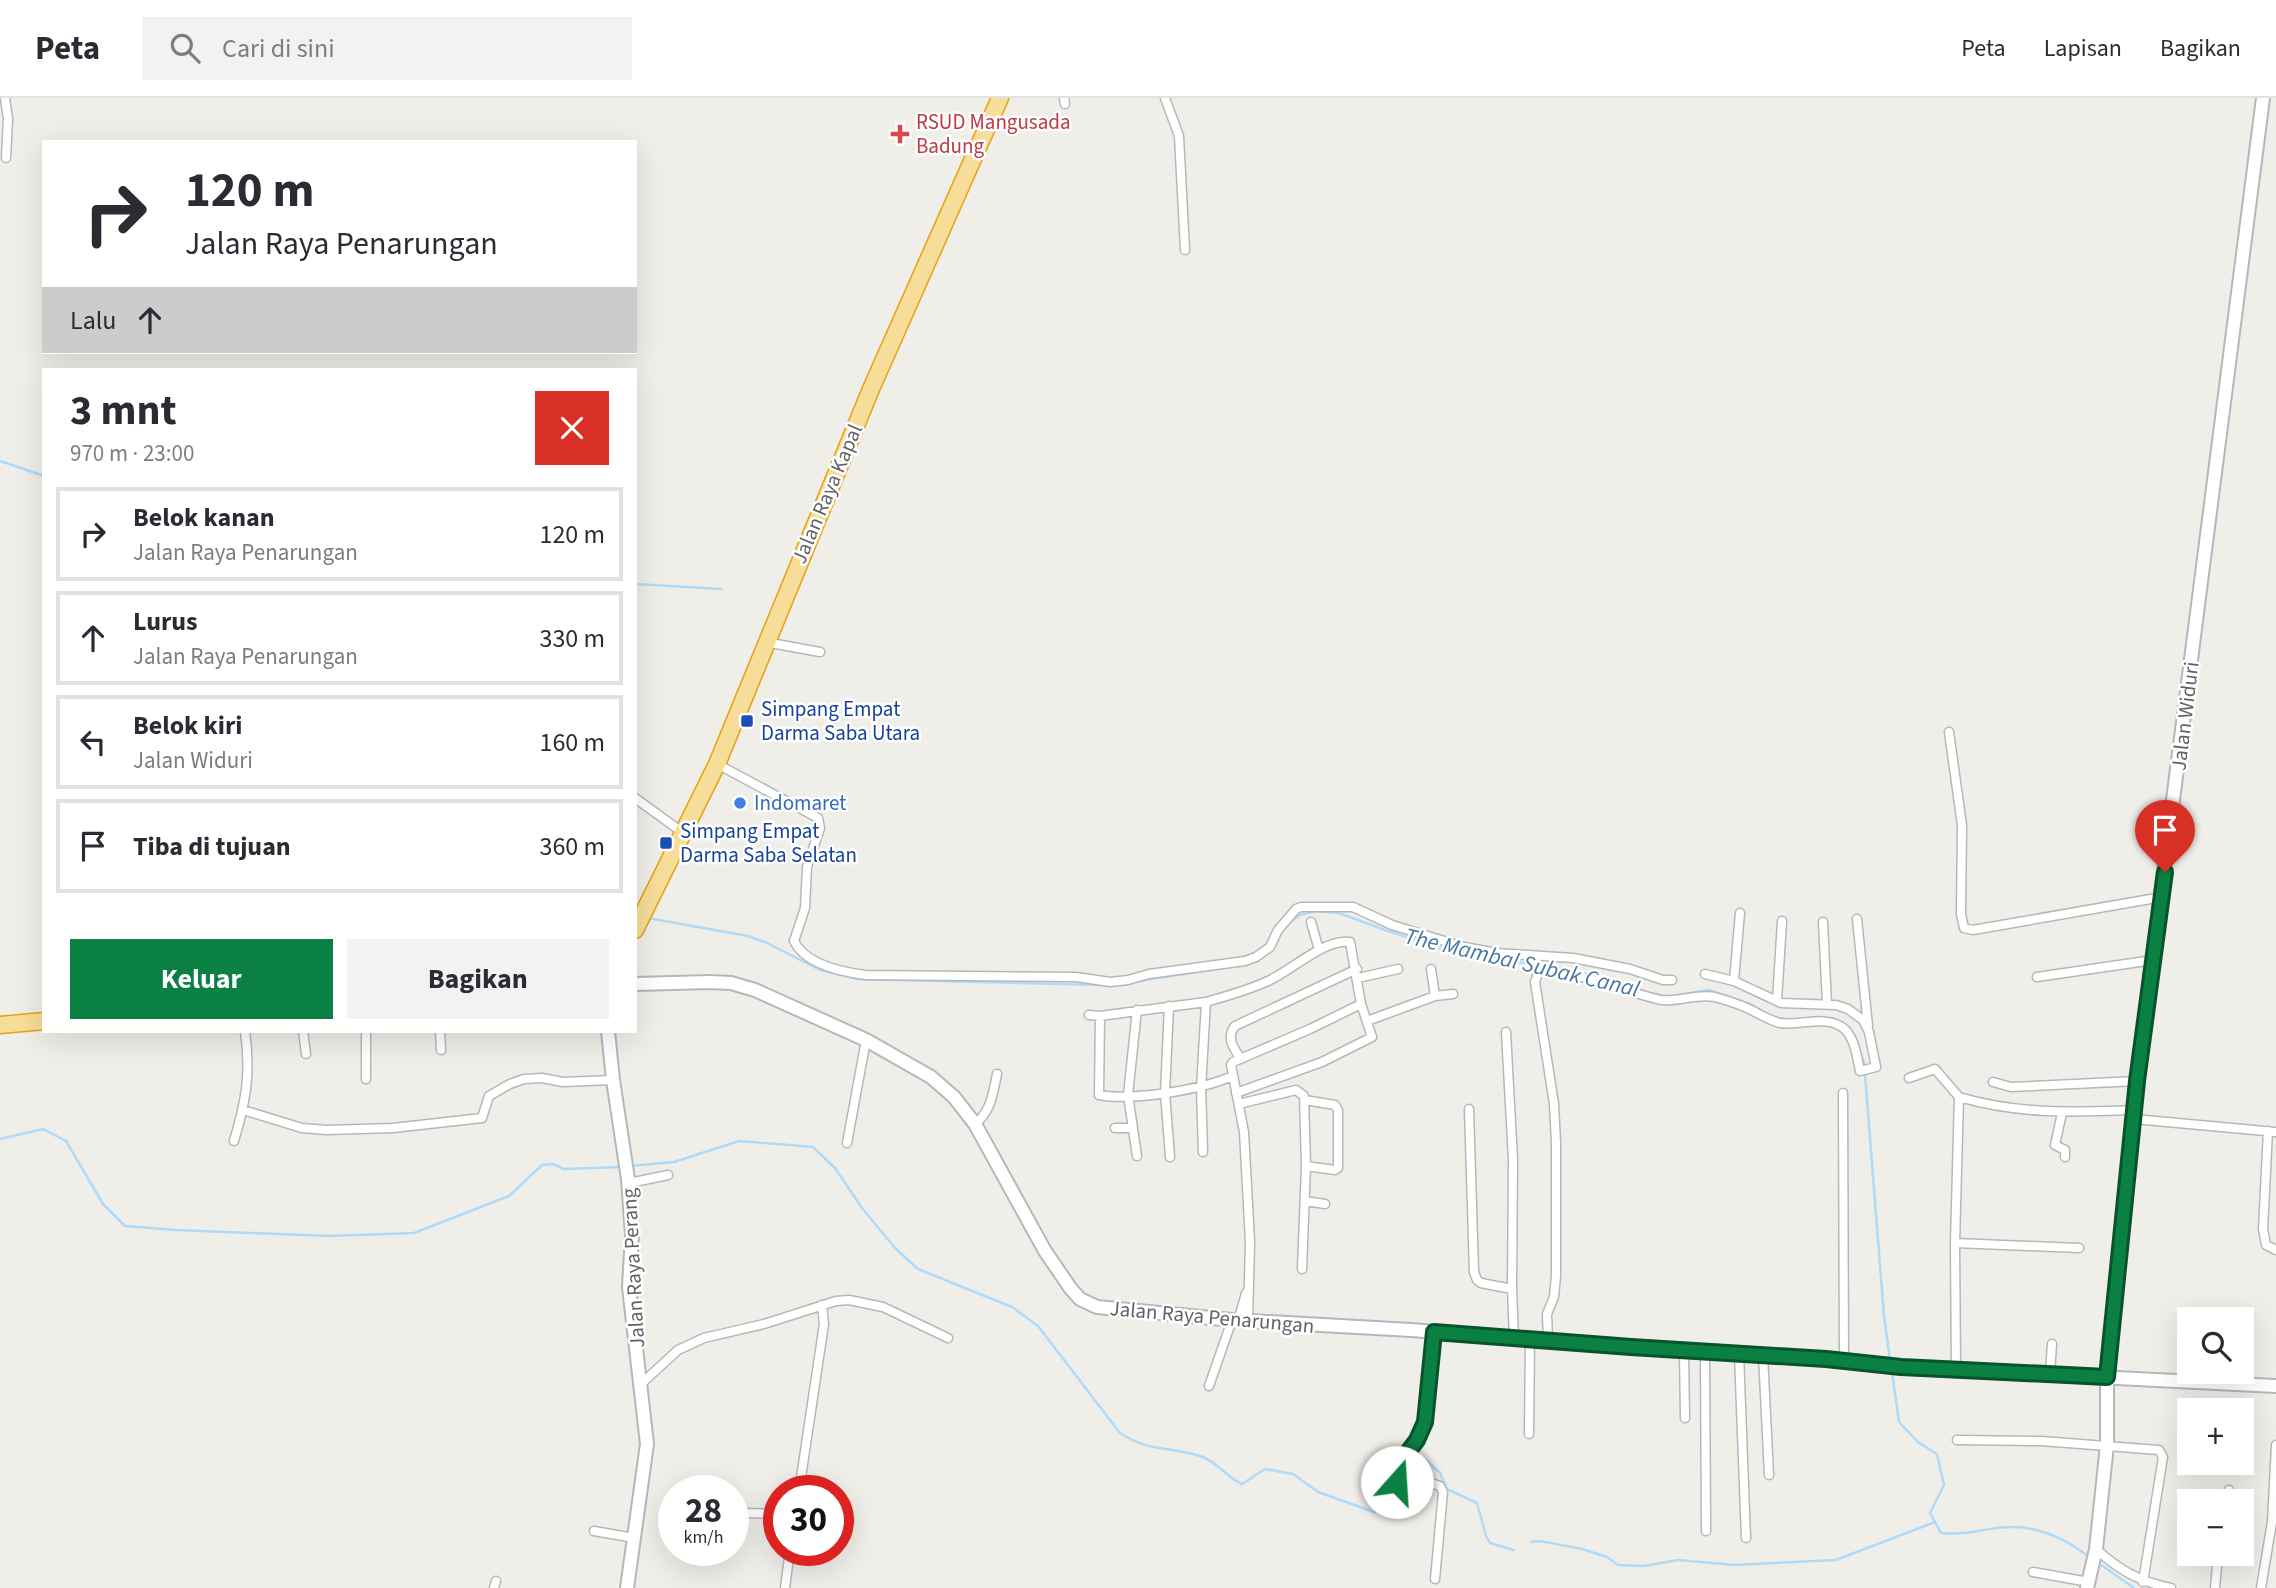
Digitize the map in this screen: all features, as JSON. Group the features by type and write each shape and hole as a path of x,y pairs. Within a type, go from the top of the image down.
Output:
{"highway":[{"name":"Jalan Raya Kapal","path":"637,926 717,764 871,389 1000,98"},
{"path":"0,1025 42,1021"}],"main road":[{"name":"Jalan Widuri","path":"2089,1580 2096,1551 2107,1446 2107,1377 2137,1081 2263,98"},
{"name":"Jalan Raya Penarungan","path":"637,984 731,983 768,994 895,1055 943,1087 975,1124 1045,1251 1080,1299 1097,1307 1239,1321 1434,1332 1894,1366 2276,1385"},
{"name":"Jalan Raya Perang","path":"608,1033 628,1181 632,1235 629,1287 647,1444 626,1588"}],"street":[{"path":"5,98 8,119 6,158"},
{"path":"1165,98 1179,136 1185,250"},
{"path":"765,642 820,652"},
{"path":"1949,732 1962,825 1961,914 1964,928 1973,930 2162,897"},
{"path":"717,764 818,818 820,828 807,867 806,908 794,944 807,954 843,972 866,975 1086,977 1110,982 1128,980 1149,974 1196,969 1256,957 1270,947 1278,930 1296,909 1313,906 1353,907 1392,925 1464,947 1497,953 1573,958 1672,980"},
{"path":"637,799 682,832"},
{"path":"1734,981 1740,913"},
{"path":"1548,1341 1547,1314 1554,1297 1556,1276 1556,1143 1548,1060 1535,979 1541,971 1549,971 1665,1000 1712,997 1744,1006 1776,1022 1797,1024 1822,1020 1840,1026 1850,1038 1860,1071 1877,1067 1869,1032 1857,919"},
{"path":"1777,1001 1782,921"},
{"path":"1311,922 1319,950"},
{"path":"1823,922 1826,1004"},
{"path":"1089,1015 1100,1016 1206,1002 1269,981 1319,950 1343,941 1350,942 1361,1004 1372,1033 1369,1040 1322,1062 1236,1093"},
{"path":"2037,977 2153,960"},
{"path":"1597,982 1601,964"},
{"path":"1431,969 1435,996"},
{"path":"1241,1059 1230,1038 1230,1031 1235,1026 1357,974 1398,970"},
{"path":"1705,974 1734,981 1787,1004 1836,1005 1856,1014 1863,1020 1869,1032"},
{"path":"1367,1021 1435,996 1454,994"},
{"path":"1203,1152 1201,1088 1206,1002"},
{"path":"1209,1386 1239,1321 1248,1287 1250,1242 1244,1132 1231,1065 1361,1004"},
{"path":"1169,1006 1165,1093 1170,1157"},
{"path":"1137,1010 1128,1095 1137,1156"},
{"path":"1100,1016 1098,1093 1101,1096 1165,1093 1201,1088 1232,1076"},
{"path":"1506,1032 1513,1160 1514,1338"},
{"path":"234,1141 243,1110 250,1068 246,1033"},
{"path":"303,1033 306,1054"},
{"path":"366,1033 366,1079"},
{"path":"440,1033 441,1050"},
{"path":"847,1143 866,1040"},
{"path":"1909,1078 1936,1069 1959,1097 2018,1110 2135,1115 2272,1132 2263,1229 2266,1245 2276,1250"},
{"path":"975,1124 989,1105 997,1074"},
{"path":"243,1110 302,1128 393,1128 482,1118 489,1096 524,1079 542,1078 564,1082 613,1080"},
{"path":"1993,1082 2008,1087 2036,1087 2137,1081"},
{"path":"1238,1104 1296,1090 1302,1093 1305,1100 1306,1201 1302,1269"},
{"path":"1843,1093 1844,1361"},
{"path":"1956,1369 1955,1243 1959,1097"},
{"path":"1305,1100 1335,1105 1338,1110 1338,1168 1335,1170 1306,1166"},
{"path":"1469,1109 1474,1272 1481,1283 1512,1289"},
{"path":"2062,1113 2055,1145 2065,1149 2066,1157"},
{"path":"1115,1128 1133,1128"},
{"path":"628,1181 668,1175"},
{"path":"1306,1201 1325,1204"},
{"path":"1955,1243 2079,1248"},
{"path":"641,1384 678,1350 704,1338 849,1300 883,1307 948,1338"},
{"path":"801,1475 824,1324 822,1305"},
{"path":"1434,1332 1425,1422 1417,1440 1393,1472 1392,1479 1397,1482 1434,1484 1440,1486 1443,1492 1435,1579"},
{"path":"1529,1434 1530,1339"},
{"path":"2050,1374 2052,1344"},
{"path":"1684,1350 1685,1418"},
{"path":"1705,1351 1706,1531"},
{"path":"1739,1354 1746,1538"},
{"path":"1763,1355 1769,1475"},
{"path":"1957,1440 2155,1449 2163,1454 2143,1582"},
{"path":"2262,1588 2273,1512 2276,1445"},
{"path":"594,1531 634,1538"},
{"path":"2096,1551 2123,1572 2143,1582 2171,1588"},
{"path":"785,1588 788,1566"},
{"path":"2215,1588 2217,1566"},
{"path":"2033,1572 2089,1580"}],"waterway":[{"path":"0,461 42,475"},
{"path":"637,584 721,589"},
{"name":"The Mambal Subak Canal","path":"1286,925 1300,915 1317,911 1339,913 1444,949 1552,968"},
{"name":"The Mambal Subak Canal","path":"648,918 748,936 820,970 857,979 1103,985"},
{"name":"The Mambal Subak Canal","path":"1138,981 1242,965"},
{"name":"The Mambal Subak Canal","path":"1649,993 1667,997 1709,990 1752,1005 1769,1015"},
{"name":"The Mambal Subak Canal","path":"1775,1018 1796,1020"},
{"name":"The Mambal Subak Canal","path":"1859,1050 1864,1062 1884,1316 1890,1360"},
{"path":"0,1139 43,1129 66,1141 103,1204 125,1226 176,1230 329,1236 414,1233 509,1196 542,1165 553,1164 564,1169 623,1167"},
{"path":"629,1166 674,1162 739,1141 813,1147 835,1168 862,1208 895,1248 918,1269 1012,1307 1038,1326 1120,1433 1141,1444 1206,1458 1242,1484 1265,1469 1293,1474 1318,1492 1374,1512 1397,1501 1404,1484"},
{"name":"The Mambal Subak Canal","path":"1892,1373 1899,1422 1918,1442 1937,1454 1944,1485 1930,1513 1941,1533 2003,1527 2033,1529 2053,1535 2088,1556"},
{"path":"1407,1478 1418,1462 1426,1460 1440,1473 1447,1489 1477,1503 1490,1543 1514,1550"},
{"path":"1531,1542 1540,1541 1582,1549 1607,1557 1618,1565 1644,1566 1678,1560 1735,1565 1836,1560 1935,1522"},
{"name":"The Mambal Subak Canal","path":"2097,1562 2134,1588"}],"place":[{"name":"RSUD Mangusada Badung","path":"900,134"},
{"name":"Simpang Empat Darma Saba Utara","path":"747,721"},
{"name":"Indomaret","path":"740,803"},
{"name":"Simpang Empat Darma Saba Selatan","path":"666,843"}],"route":[{"path":"1397,1482 1392,1479 1393,1472 1417,1440 1425,1422 1434,1332 1826,1359 1901,1367 2107,1377 2137,1081 2165,872"}]}
